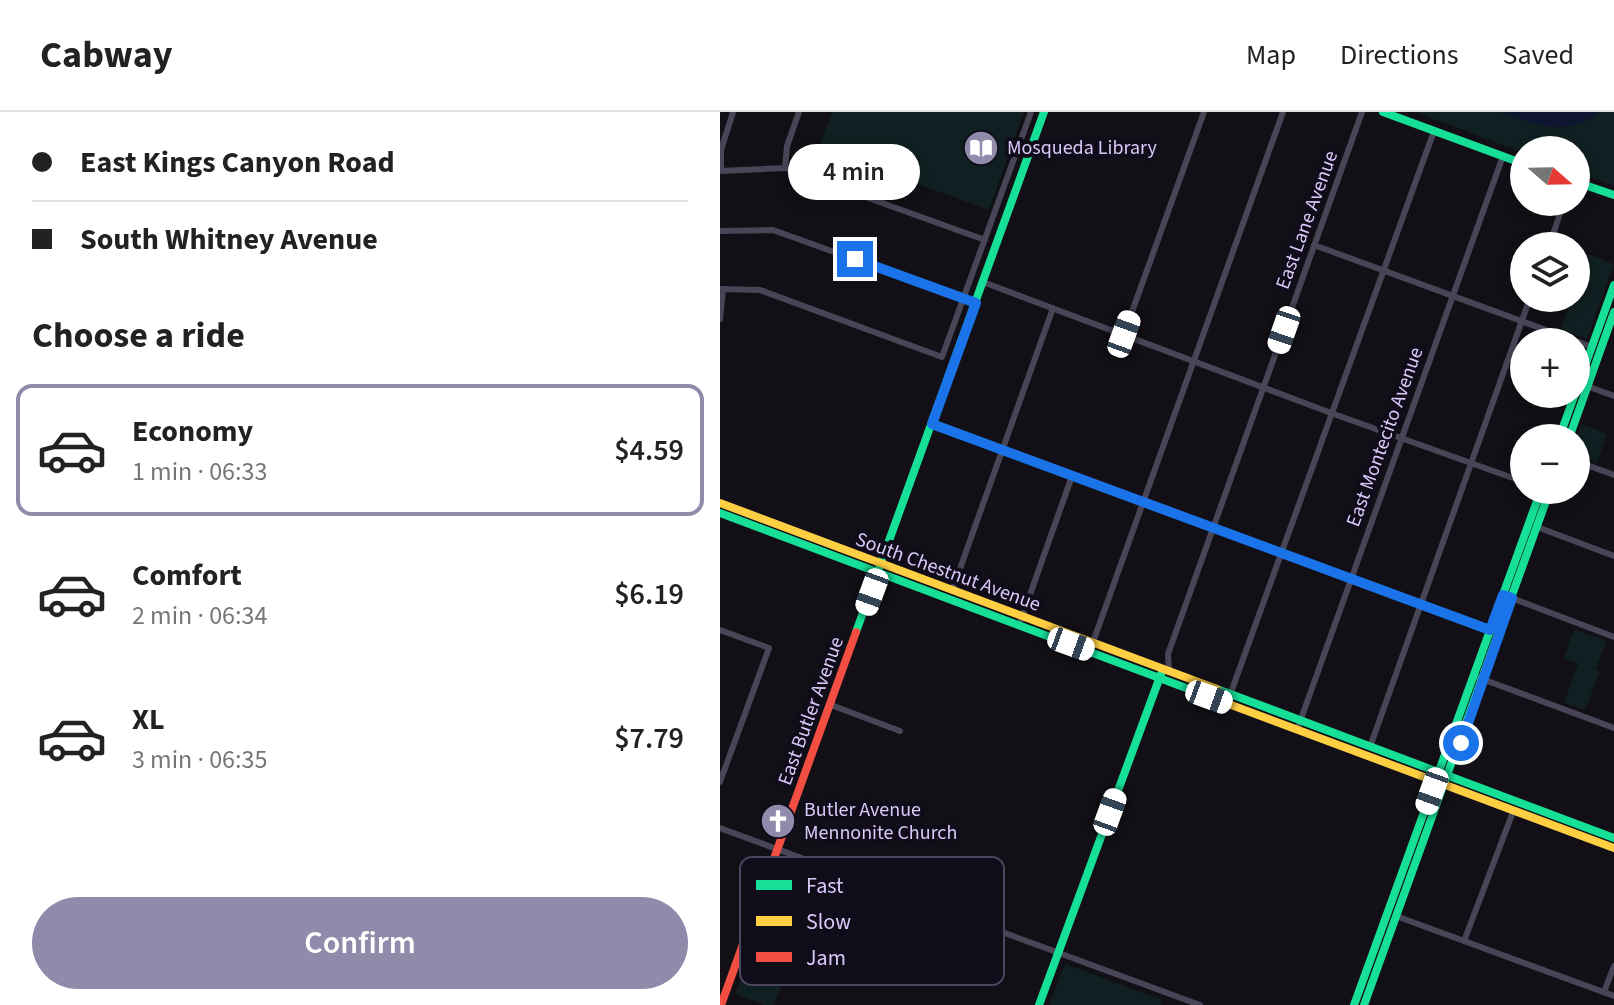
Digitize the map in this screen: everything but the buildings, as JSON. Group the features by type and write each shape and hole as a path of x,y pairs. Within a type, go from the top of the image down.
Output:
{"main road":[{"name":"East Butler Avenue","path":"775,857 1044,112"},
{"path":"1383,112 1510,159"},
{"path":"1590,187 1614,195"},
{"path":"1590,363 1612,312 1614,285"},
{"path":"1590,353 1612,312"},
{"name":"South Chestnut Avenue","path":"720,503 880,569 952,591 1071,644 1230,695 1299,725 1329,742 1513,812 1584,833 1614,838"},
{"path":"1364,1005 1483,680 1537,504"},
{"path":"1354,1005 1490,630 1544,504"},
{"name":"South Chestnut Avenue","path":"720,513 1021,621 1093,642 1299,725 1439,772 1614,848"},
{"path":"1071,644 1077,641 1109,653 1112,650"},
{"name":"East Lane Avenue","path":"1039,1005 1161,671"},
{"path":"1329,742 1336,740 1361,748 1370,747"},
{"name":"East Butler Avenue","path":"721,1005 740,953"}],"street":[{"path":"733,112 723,141 720,171 785,168 985,240"},
{"path":"785,168 787,146 799,112"},
{"path":"942,357 1031,112"},
{"path":"1124,334 1204,112"},
{"path":"1093,642 1283,112"},
{"name":"East Lane Avenue","path":"1161,671 1362,112"},
{"path":"1230,695 1434,131"},
{"path":"1017,151 1029,156"},
{"name":"East Montecito Avenue","path":"1299,725 1503,156"},
{"path":"720,231 773,230 976,303"},
{"path":"1314,245 1592,347"},
{"path":"983,282 1510,477"},
{"path":"720,319 721,289 760,290 942,357 951,373"},
{"path":"952,591 1053,308"},
{"path":"1370,747 1525,312"},
{"path":"1590,391 1614,396"},
{"path":"932,424 1349,581 1490,630"},
{"path":"1590,466 1614,475"},
{"path":"1021,621 1072,476"},
{"path":"1537,527 1614,556"},
{"path":"1507,596 1614,637"},
{"path":"720,630 769,648 720,782"},
{"name":"East Lane Avenue","path":"1161,671 1168,654"},
{"path":"1474,676 1614,728"},
{"path":"831,705 900,731"},
{"path":"1464,941 1513,812"},
{"path":"720,828 802,857"},
{"path":"1396,916 1614,996"},
{"path":"1004,932 1200,1005"},
{"path":"1604,992 1614,966"}],"shaded area":[{"path":"832,112 1024,112 989,210 819,148"},
{"path":"1415,112 1614,112 1614,186 1590,177 1590,136 1510,136 1510,148"},
{"path":"1590,255 1614,264 1590,331 1590,328 1561,328 1567,312 1590,312"},
{"path":"1590,427 1607,434 1597,463 1590,460"},
{"path":"1574,629 1606,641 1596,669 1600,671 1585,710 1564,703 1578,664 1564,658"},
{"path":"1065,964 1163,1000 1161,1005 1049,1005"},
{"path":"740,981 740,985 781,985 774,1005 764,1005 735,994"}],"water":[{"path":"1501,112 1600,112 1575,125 1551,127"}],"traffic: fast":[{"path":"856,632 1044,112"},
{"path":"1383,112 1510,159"},
{"path":"1590,187 1614,195"},
{"path":"1590,352 1614,285"},
{"path":"1574,424 1614,312"},
{"path":"1564,424 1570,408"},
{"path":"1354,1005 1536,504"},
{"path":"1364,1005 1545,504"},
{"path":"720,513 1202,694"},
{"path":"1039,1005 1161,674"},
{"path":"1217,689 1614,838"}],"traffic: slow":[{"path":"720,503 1217,689"},
{"path":"1202,694 1614,848"}],"traffic: jam":[{"path":"775,857 856,632"},
{"path":"721,1005 740,953"}],"place":[{"name":"Mosqueda Library","path":"981,148"},
{"name":"Butler Avenue Mennonite Church","path":"778,821"}],"route":[{"path":"855,259 976,303 932,424 1246,543 1490,630 1503,595 1512,598 1461,743"}]}
